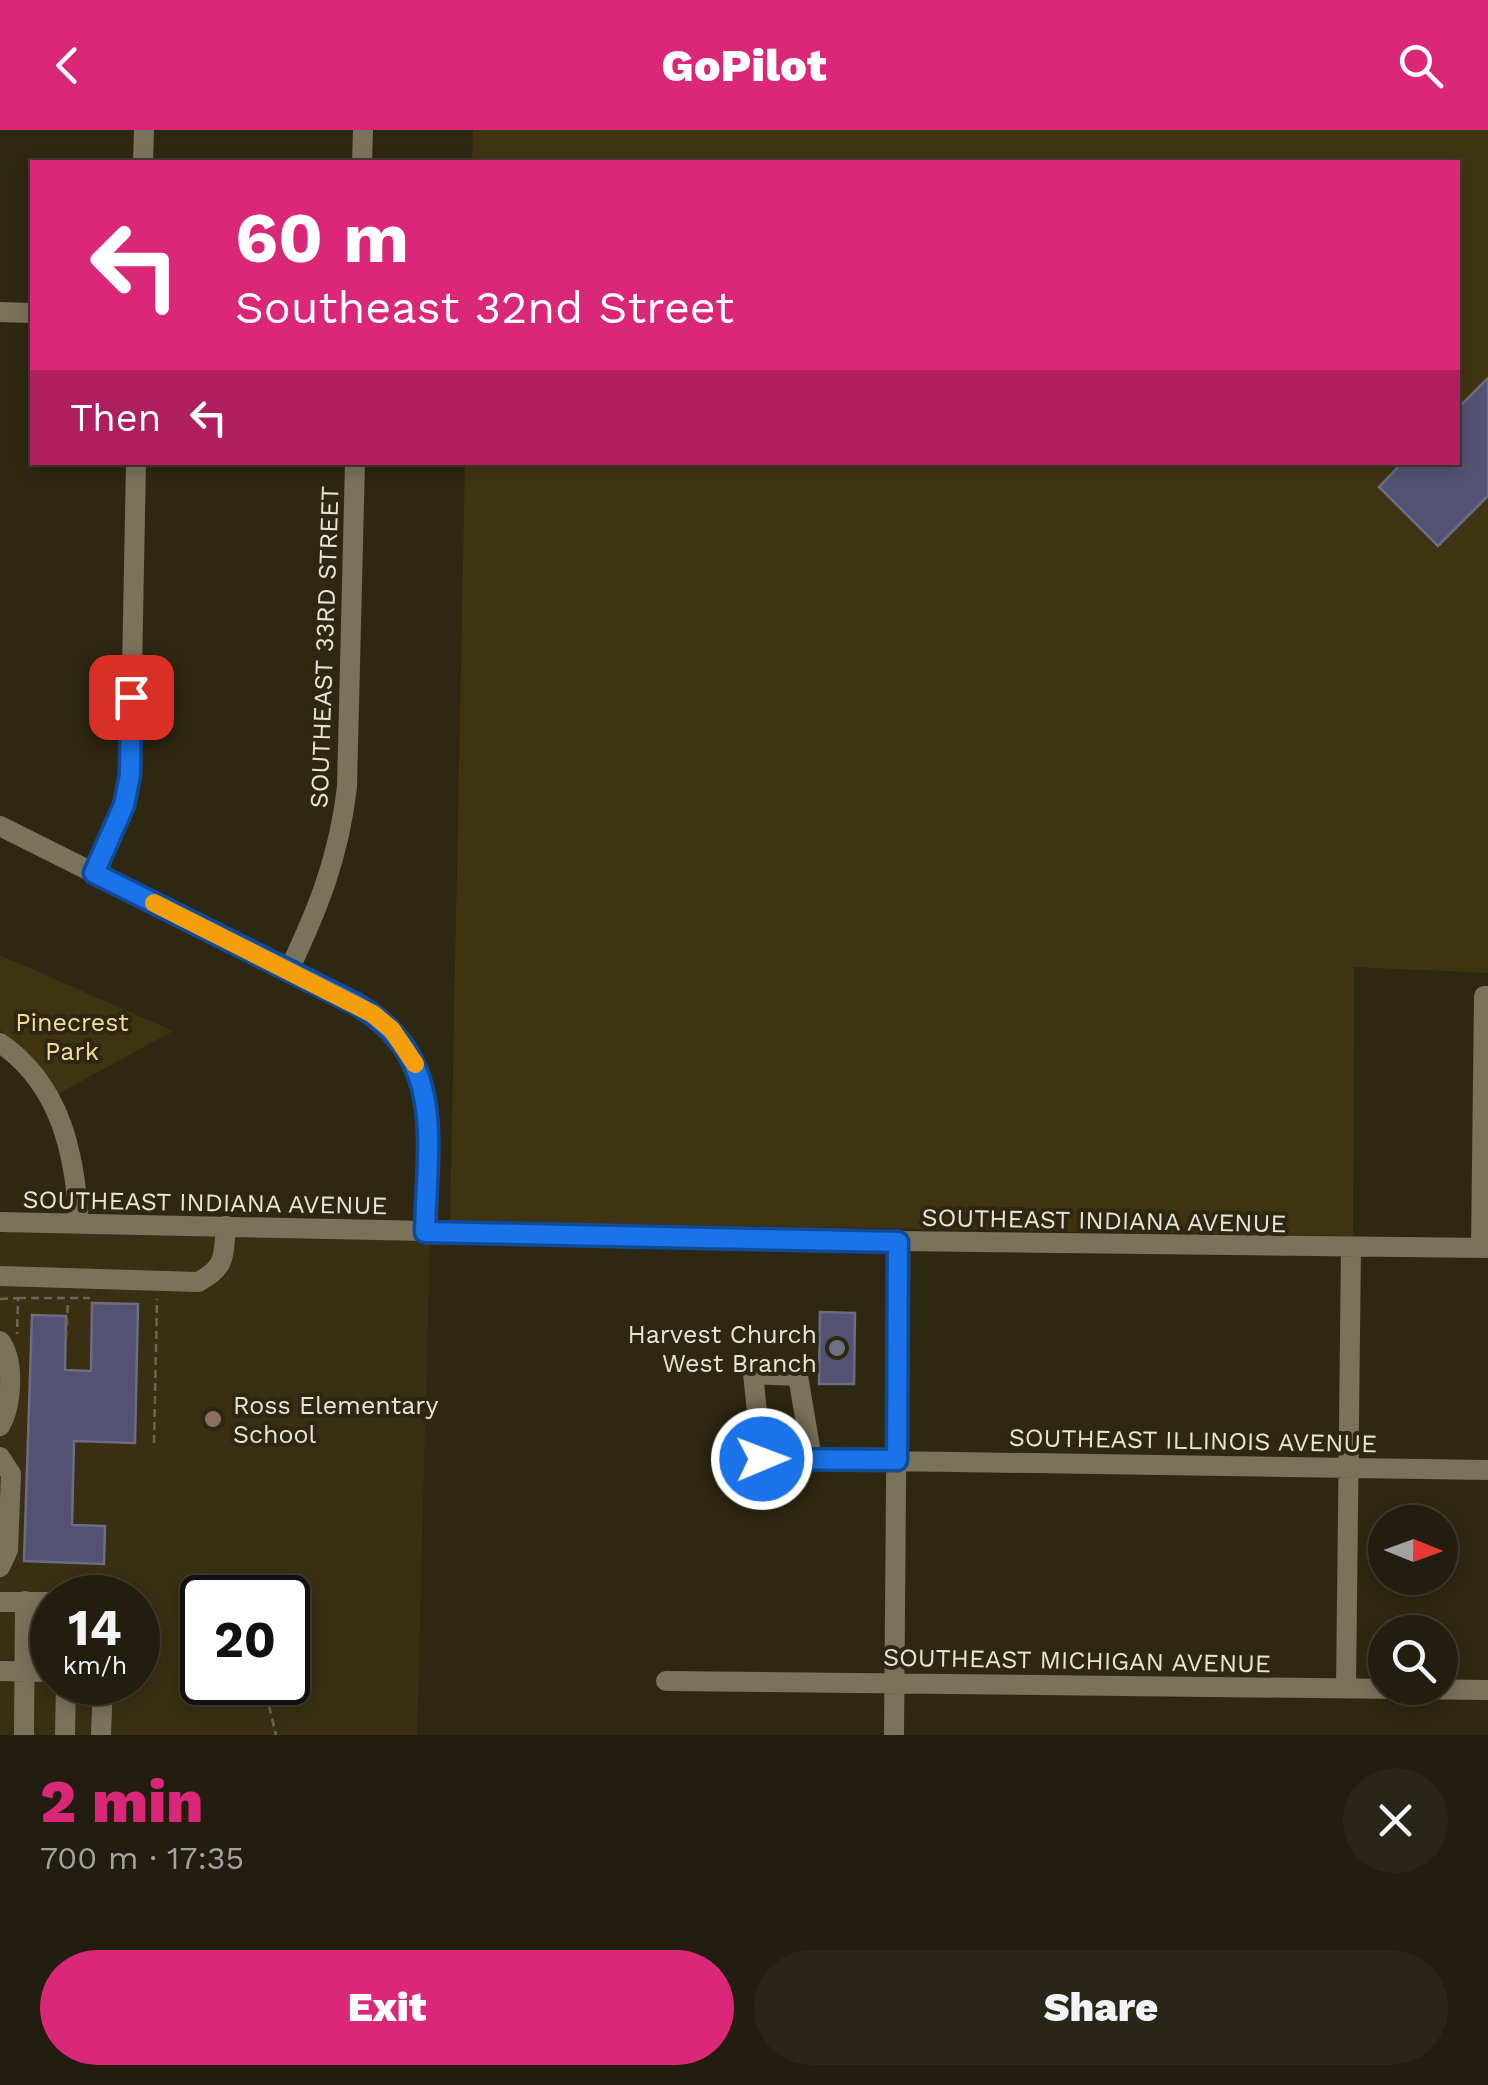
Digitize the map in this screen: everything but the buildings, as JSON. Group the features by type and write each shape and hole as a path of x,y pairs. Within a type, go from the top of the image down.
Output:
{"street":[{"path":"143,160 144,130"},
{"path":"362,130 362,160"},
{"path":"0,312 30,313"},
{"path":"94,873 124,805 130,775 136,465"},
{"name":"SOUTHEAST 33RD STREET","path":"288,972 328,882 343,823 355,465"},
{"path":"0,826 373,1014 392,1030 414,1061 428,1105 425,1232"},
{"path":"1484,1248 1486,996"},
{"path":"0,1043 27,1066 58,1112 74,1161 79,1224"},
{"name":"SOUTHEAST INDIANA AVENUE","path":"0,1222 898,1242 1484,1248"},
{"path":"0,1276 198,1282 219,1268 224,1259 226,1226"},
{"path":"894,1735 898,1242"},
{"path":"1346,1688 1351,1247"},
{"path":"0,1341 8,1358 8,1406 0,1426"},
{"name":"SOUTHEAST ILLINOIS AVENUE","path":"812,1458 798,1376 753,1374 762,1459 1488,1470"},
{"path":"0,1457 10,1474 8,1550 0,1567"},
{"path":"24,1735 26,1601"},
{"path":"0,1602 30,1601"},
{"path":"0,1671 30,1672"},
{"name":"SOUTHEAST MICHIGAN AVENUE","path":"666,1680 1488,1690"},
{"path":"65,1735 66,1705"},
{"path":"101,1735 102,1705"}],"path":[{"path":"18,1298 94,1297"},
{"path":"154,1443 157,1298"},
{"path":"66,1340 68,1299"},
{"path":"268,1706 276,1735"}],"shaded area":[{"name":"Ross Elementary School","path":"0,1234 430,1241 417,1735 0,1735"}],"green space":[{"path":"473,130 1488,130 1488,973 1354,967 1353,1236 450,1221 465,465 1460,465 1460,160 472,160"},
{"name":"Pinecrest Park","path":"0,955 173,1031 58,1094 34,1059 0,1030"}],"slow traffic":[{"path":"154,903 373,1014 392,1030 415,1064"}],"place":[{"name":"Harvest Church West Branch","path":"837,1348"},
{"name":"Ross Elementary School","path":"213,1419"}],"route":[{"path":"131,697 130,775 124,805 94,873 356,1004 392,1030 414,1061 428,1105 425,1232 898,1242 897,1460 762,1459"}]}
